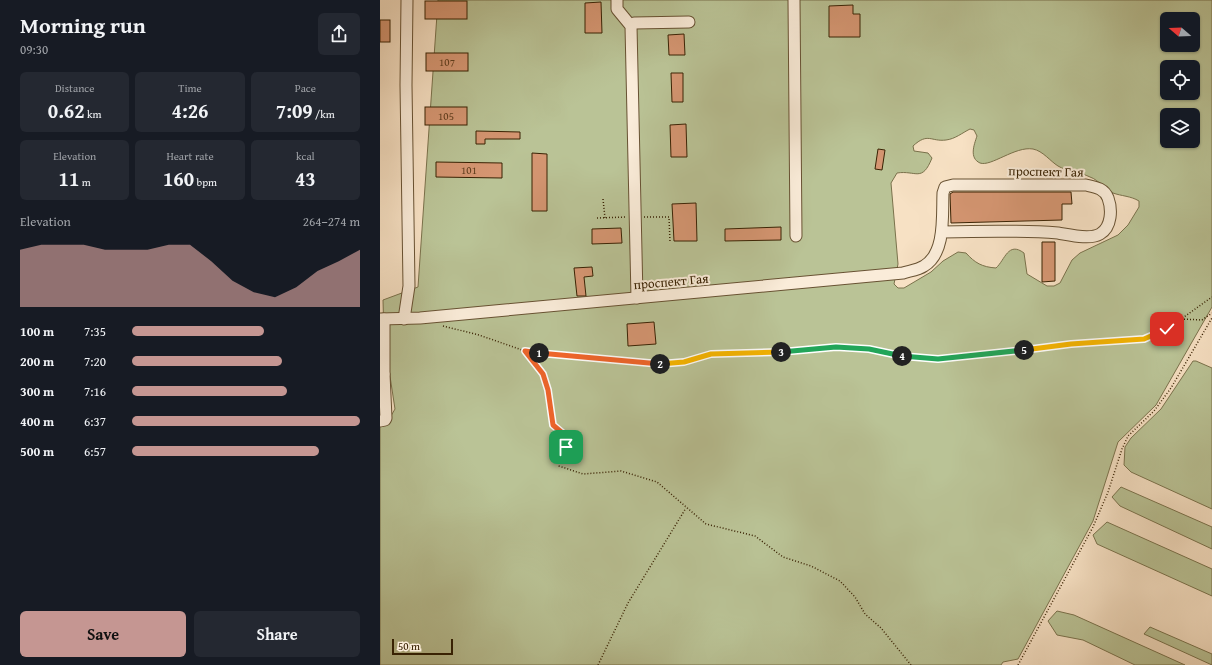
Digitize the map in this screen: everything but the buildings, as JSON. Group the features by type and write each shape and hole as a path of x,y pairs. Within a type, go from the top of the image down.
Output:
{"street":[{"path":"404,319 409,286 406,85 408,0"},
{"path":"617,0 617,9 631,26 637,298"},
{"path":"794,0 796,236"},
{"path":"631,26 634,23 689,22"},
{"name":"проспект Гая","path":"382,318 404,319 903,273 924,266 938,249 942,232 943,193 945,187 953,185 1086,185 1099,187 1106,193 1110,203 1110,218 1106,229 1100,235 1087,236 1028,230 942,232"},
{"path":"380,421 385,420 386,418 382,374 382,318"}],"path":[{"path":"603,199 605,218"},
{"path":"442,326 479,334 525,351 559,356 663,364 684,362 711,354 782,352 836,347 869,349 897,356 938,359 1071,344 1144,339 1167,329 1212,297"},
{"path":"1181,319 1202,320 1212,313"},
{"path":"1018,665 1093,527 1108,492 1122,449 1128,436 1158,406 1212,318"},
{"path":"525,351 543,374 548,390 553,425 566,436 566,447 558,460 559,466 583,474 620,471 657,482 706,524 755,536 783,556 811,566 840,581 855,596 864,614 881,628 911,665"},
{"path":"598,665 628,603 686,508"}],"green space":[{"path":"438,0 1212,0 1212,307 1156,405 1118,442 1093,521 1018,659 1003,662 1001,665 380,665 380,422 388,421 395,409 384,337 383,300 418,287","holes":["970,129 974,130 977,136 973,155 974,158 980,163 990,162 1019,150 1037,150 1062,168 1093,178 1107,190 1139,201 1139,207 1128,225 1118,235 1080,253 1072,260 1060,283 1054,286 1047,286 1027,274 1024,253 1014,249 1007,253 996,268 987,267 976,262 966,253 958,252 943,261 931,272 904,288 898,288 894,284 898,264 891,183 897,173 918,174 922,173 928,166 932,158 928,153 914,151 913,146 922,139 949,139"]},
{"path":"1193,361 1212,368 1212,509 1131,472 1124,465 1125,447 1131,438 1161,409"},
{"path":"1121,487 1212,527 1212,549 1120,506 1112,497"},
{"path":"1107,522 1212,569 1212,596 1097,544 1093,535"},
{"path":"1057,611 1074,615 1185,665 1135,665 1083,640 1057,635 1048,621"},
{"path":"1150,627 1212,654 1212,665 1144,634"}],"route":[{"path":"566,447 566,436 553,425 548,390 543,374 525,351 559,356 663,364 684,362 711,354 748,354 836,347 869,349 897,356 938,359 1071,344 1144,339 1167,329"}]}
